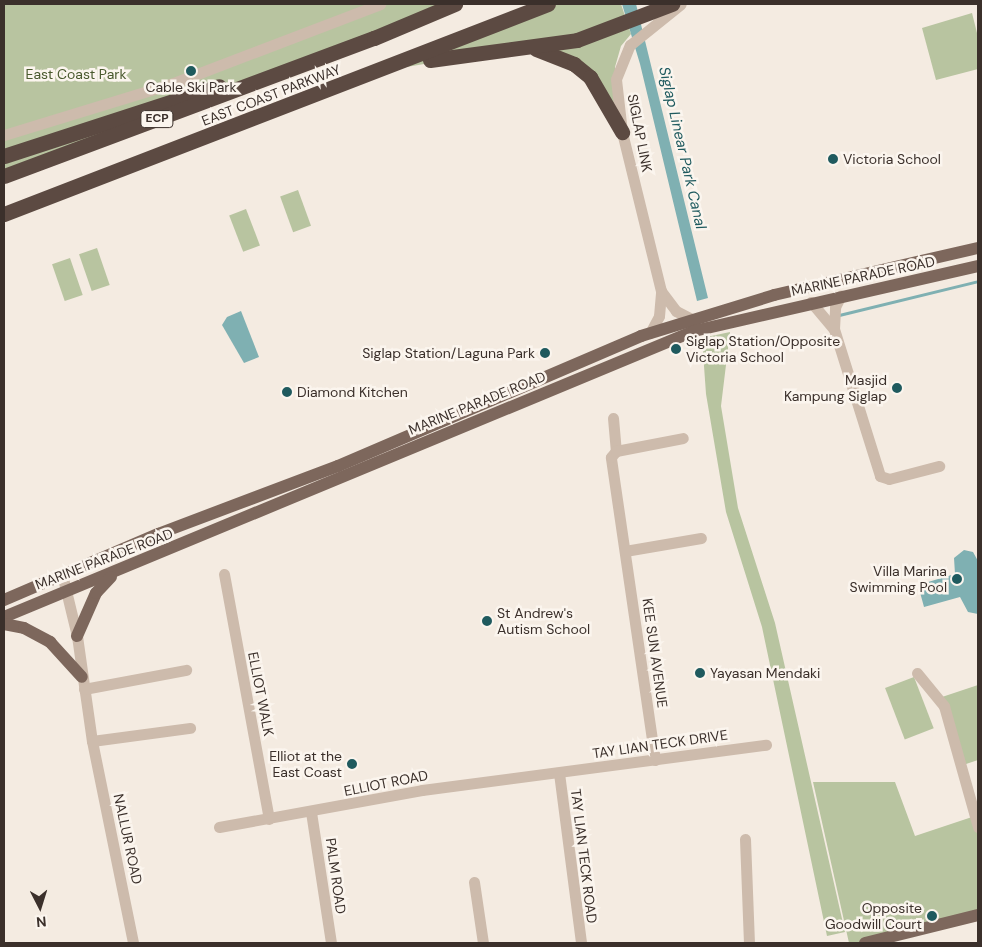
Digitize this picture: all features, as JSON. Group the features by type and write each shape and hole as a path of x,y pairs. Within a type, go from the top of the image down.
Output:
{"highway":[{"name":"EAST COAST PARKWAY","path":"4,176 310,63 455,4"},
{"name":"EAST COAST PARKWAY","path":"4,214 390,68 548,4"},
{"path":"390,68 477,51 563,43 619,26 650,20 672,4"},
{"path":"525,46 561,57 590,77 622,132"},
{"path":"4,156 212,88 310,63"}],"main road":[{"name":"MARINE PARADE ROAD","path":"4,600 62,574 338,466 650,333 774,295 978,248"},
{"name":"MARINE PARADE ROAD","path":"4,617 114,574 646,349 694,331 841,295 978,266"},
{"path":"77,636 96,593 114,574"},
{"path":"4,624 24,628 50,642 83,683"},
{"path":"865,943 978,915"},
{"path":"900,943 978,923"}],"street":[{"path":"4,135 172,84 380,4"},
{"name":"SIGLAP LINK","path":"650,333 660,316 661,291 622,132 616,79 630,46 650,20 681,4"},
{"name":"SIGLAP LINK","path":"661,291 676,311 694,320"},
{"path":"841,295 835,307 834,329 879,474 890,479 938,466"},
{"path":"811,302 834,329"},
{"name":"KEE SUN AVENUE","path":"613,418 616,450 611,457 655,760"},
{"path":"616,450 683,438"},
{"path":"625,551 701,538"},
{"name":"NALLUR ROAD","path":"62,574 77,636 92,741 133,943"},
{"name":"ELLIOT WALK","path":"224,574 269,819"},
{"path":"83,683 186,670"},
{"path":"917,672 944,706 971,792 978,828"},
{"path":"92,741 190,728"},
{"name":"TAY LIAN TECK DRIVE","path":"559,773 766,745"},
{"name":"ELLIOT ROAD","path":"219,827 311,812 422,790 559,773"},
{"name":"TAY LIAN TECK ROAD","path":"559,773 581,943"},
{"path":"971,792 978,802"},
{"name":"PALM ROAD","path":"311,812 331,943"},
{"path":"745,839 749,943"},
{"path":"474,882 483,943"}],"green space":[{"name":"East Coast Park","path":"4,4 454,4 4,176"},
{"path":"539,4 621,4 631,34 621,46 615,67 617,133 585,79 540,53 506,50 389,70"},
{"path":"972,13 978,37 978,69 936,80 922,28"},
{"path":"298,190 311,226 293,232 280,196"},
{"path":"246,209 260,245 243,252 229,215"},
{"path":"97,248 110,285 92,291 79,254"},
{"path":"70,258 83,295 65,301 52,264"},
{"path":"730,332 721,406 738,508 775,623 845,932 827,936 762,627 726,512 706,394 702,338"},
{"path":"914,677 934,728 905,739 885,688"},
{"path":"978,685 978,760 963,765 942,697"},
{"path":"813,782 895,782 915,836 978,815 978,913 862,943 849,943"}],"water":[{"path":"622,4 636,4 708,298 697,301 640,64"},
{"path":"241,311 259,357 244,363 222,325 227,317"},
{"name":"Villa Marina Swimming Pool","path":"964,550 973,552 978,561 978,614 968,612 960,597 924,607 918,585 955,574 954,558"}],"waterway":[{"path":"839,315 978,281"}],"place":[{"name":"Cable Ski Park","path":"191,71"},
{"name":"Victoria School","path":"833,159"},
{"name":"Siglap Station/Opposite Victoria School","path":"676,349"},
{"name":"Siglap Station/Laguna Park","path":"545,353"},
{"name":"Masjid Kampung Siglap","path":"897,388"},
{"name":"Diamond Kitchen","path":"287,392"},
{"name":"Villa Marina Swimming Pool","path":"957,579"},
{"name":"St Andrew's Autism School","path":"487,621"},
{"name":"Yayasan Mendaki","path":"700,673"},
{"name":"Elliot at the East Coast","path":"352,764"},
{"name":"Opposite Goodwill Court","path":"932,916"}],"water label":[{"name":"Siglap Linear Park Canal","path":"682,148"}]}
